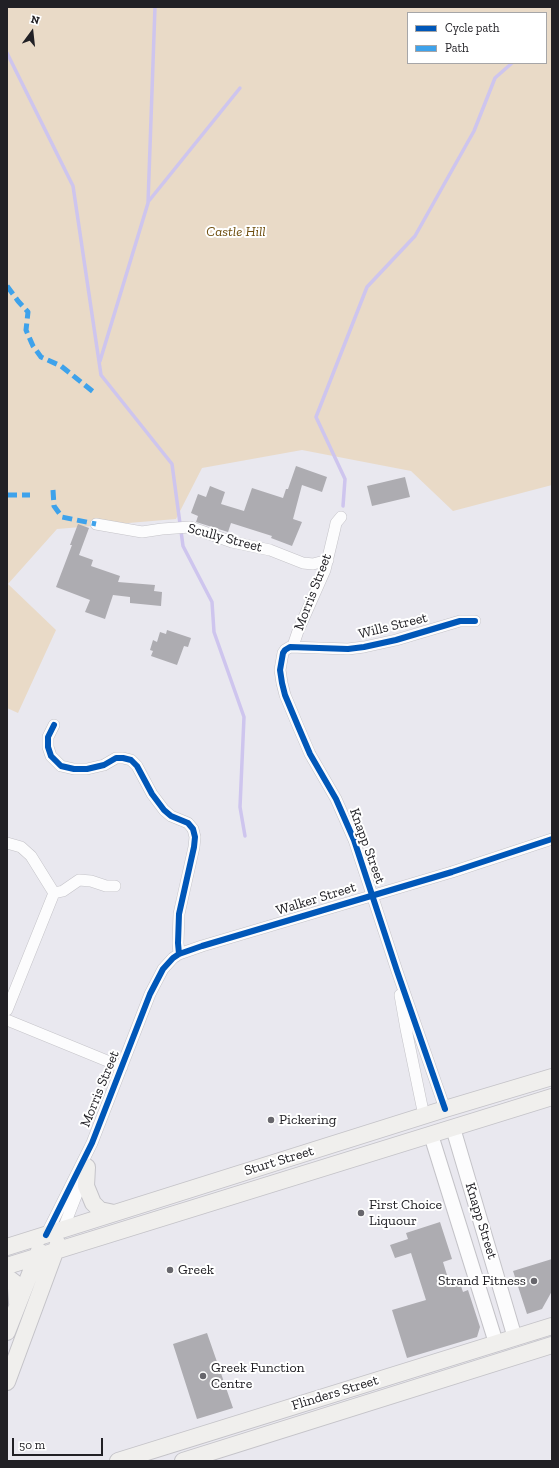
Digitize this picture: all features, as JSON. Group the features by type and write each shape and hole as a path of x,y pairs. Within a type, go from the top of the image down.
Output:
{"main road":[{"name":"Sturt Street","path":"7,1247 445,1109 552,1077"},
{"name":"Sturt Street","path":"7,1266 552,1097"},
{"path":"445,1109 452,1128"},
{"path":"424,1116 431,1135"},
{"path":"86,1167 86,1186 93,1204 100,1210 114,1213"},
{"name":"Morris Street","path":"7,1382 63,1229"},
{"name":"Morris Street","path":"7,1332 46,1235"},
{"path":"7,1277 15,1283 17,1307"},
{"name":"Flinders Street","path":"118,1461 552,1326"},
{"path":"515,1338 521,1355"},
{"path":"496,1343 502,1361"},
{"name":"Flinders Street","path":"183,1461 552,1345"}],"street":[{"name":"Morris Street","path":"293,646 298,631 318,588 328,560 335,528 341,517"},
{"name":"Scully Street","path":"96,524 142,532 186,526 193,527 232,542 270,550 303,563 312,564 328,560"},
{"path":"303,563 314,570 318,588"},
{"name":"Wills Street","path":"293,646 348,648 364,647 402,638 460,621 475,621"},
{"name":"Knapp Street","path":"293,646 285,650 282,657 280,676 285,694 310,754 329,784 351,831 397,971 445,1109"},
{"path":"54,725 48,737 48,747 51,756 61,766 74,769 88,769 104,765 116,758 131,760 137,766 152,794 164,810 171,816 188,823 193,829 195,837 194,847 184,886 179,914 179,954"},
{"name":"Walker Street","path":"179,954 452,872 552,839"},
{"path":"7,842 21,847 31,856 54,893"},
{"path":"54,893 63,891 80,880 91,881 106,886 115,886"},
{"path":"7,1010 54,893"},
{"name":"Morris Street","path":"46,1235 92,1142 158,977 168,964 179,954"},
{"name":"Knapp Street","path":"397,971 406,1029 424,1116"},
{"path":"7,1020 122,1067"},
{"path":"415,1076 432,1070"},
{"name":"Knapp Street","path":"452,1128 465,1166 515,1338"},
{"name":"Knapp Street","path":"431,1135 496,1343"},
{"name":"Morris Street","path":"63,1229 79,1190 92,1142"},
{"path":"442,1172 465,1166"}],"green space":[{"name":"Castle Hill","path":"7,7 552,7 552,485 453,511 411,471 302,450 202,468 176,519 57,529 8,584 56,630 18,713 7,708"}],"building":[{"path":"296,466 327,477 322,492 302,485 293,519 302,522 292,546 271,538 272,536 231,523 228,532 196,522 198,516 191,513 198,494 206,497 210,486 225,492 221,504 244,511 252,488 283,498 286,489 288,489"},
{"path":"405,477 410,497 372,506 367,486"},
{"path":"78,524 89,528 79,555 93,560 91,566 120,576 118,582 155,585 154,591 162,592 161,606 130,603 130,597 113,595 105,619 85,612 90,600 56,587 72,545 70,545"},
{"path":"167,630 191,638 188,647 184,646 177,665 151,656 153,651 150,650 153,640 157,642 160,632 166,634"},
{"path":"440,1222 452,1259 443,1262 447,1275 456,1281 459,1280 463,1292 468,1290 480,1327 477,1337 407,1358 392,1310 426,1300 411,1253 395,1258 390,1245 408,1239 406,1233"},
{"name":"Strand Fitness","path":"552,1259 552,1291 542,1309 527,1314 513,1271"},
{"name":"Greek Function Centre","path":"207,1333 233,1408 197,1419 173,1344"}],"waterway":[{"path":"100,361 148,203 155,7"},
{"path":"7,53 73,186 101,375 172,464 183,546 212,602 214,632 244,717 240,807 245,836"},
{"path":"343,506 345,479 316,417 367,287 415,236 474,131 495,78 511,64"},
{"path":"148,202 240,88"}],"marked path":[{"path":"7,286 28,312 26,330 33,346 41,357 61,366 96,394"},
{"path":"53,490 54,506 62,517 96,524"},
{"path":"7,495 30,495"}],"cycle path":[{"path":"445,1109 397,971 354,840 336,799 310,754 285,695 280,670 283,653 290,647 348,649 364,647 396,640 460,621 475,621"},
{"path":"54,725 48,737 48,747 51,756 61,766 74,769 87,769 104,765 116,758 131,760 137,766 152,794 164,810 171,816 188,823 193,829 195,837 194,847 179,914 179,954"},
{"path":"46,1235 92,1143 150,994 163,969 173,958 179,954 202,946 452,872 552,839"}],"place":[{"name":"Pickering","path":"271,1120"},
{"name":"First Choice Liquour","path":"361,1213"},
{"name":"Greek","path":"170,1270"},
{"name":"Strand Fitness","path":"534,1281"},
{"name":"Greek Function Centre","path":"203,1376"}]}
